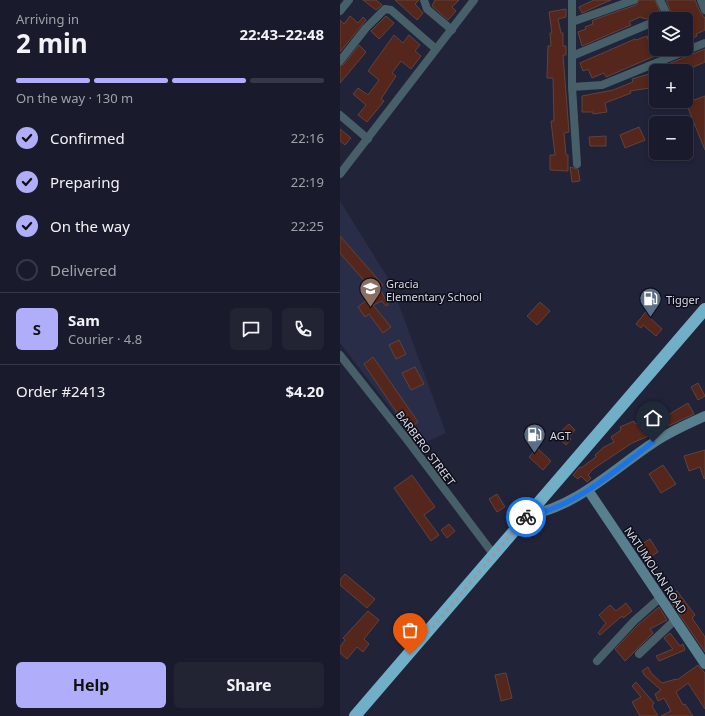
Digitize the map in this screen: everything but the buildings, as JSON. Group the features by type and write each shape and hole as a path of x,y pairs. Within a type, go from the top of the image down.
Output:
{"highway":[{"path":"355,716 705,309"}],"street":[{"path":"340,11 349,0"},
{"path":"424,0 426,10 452,30"},
{"path":"340,174 474,0"},
{"path":"572,0 572,87 577,164"},
{"path":"572,22 634,0"},
{"path":"660,0 664,12"},
{"path":"701,0 705,10"},
{"path":"340,60 366,28 385,9 391,10 436,50"},
{"path":"572,56 649,24"},
{"path":"693,47 705,43"},
{"path":"572,87 602,85 668,56"},
{"path":"340,115 368,139"},
{"name":"BARBERO STREET","path":"340,355 408,441 494,555"},
{"path":"528,515 541,513 588,490 653,442 705,416"},
{"name":"NATUMOLAN ROAD","path":"588,490 705,664"},
{"path":"597,661 634,622 660,598"},
{"path":"639,654 675,620"}],"shaded area":[{"name":"Gracia Elementary School","path":"340,201 391,283 446,433 419,445 340,343"}],"way so far":[{"path":"410,654 526,517"}],"place":[{"name":"Gracia Elementary School","path":"370,308"},
{"name":"Tigger","path":"651,318"},
{"name":"AGT","path":"535,454"}],"route":[{"path":"526,517 528,515 541,513 588,490 653,442"}]}
